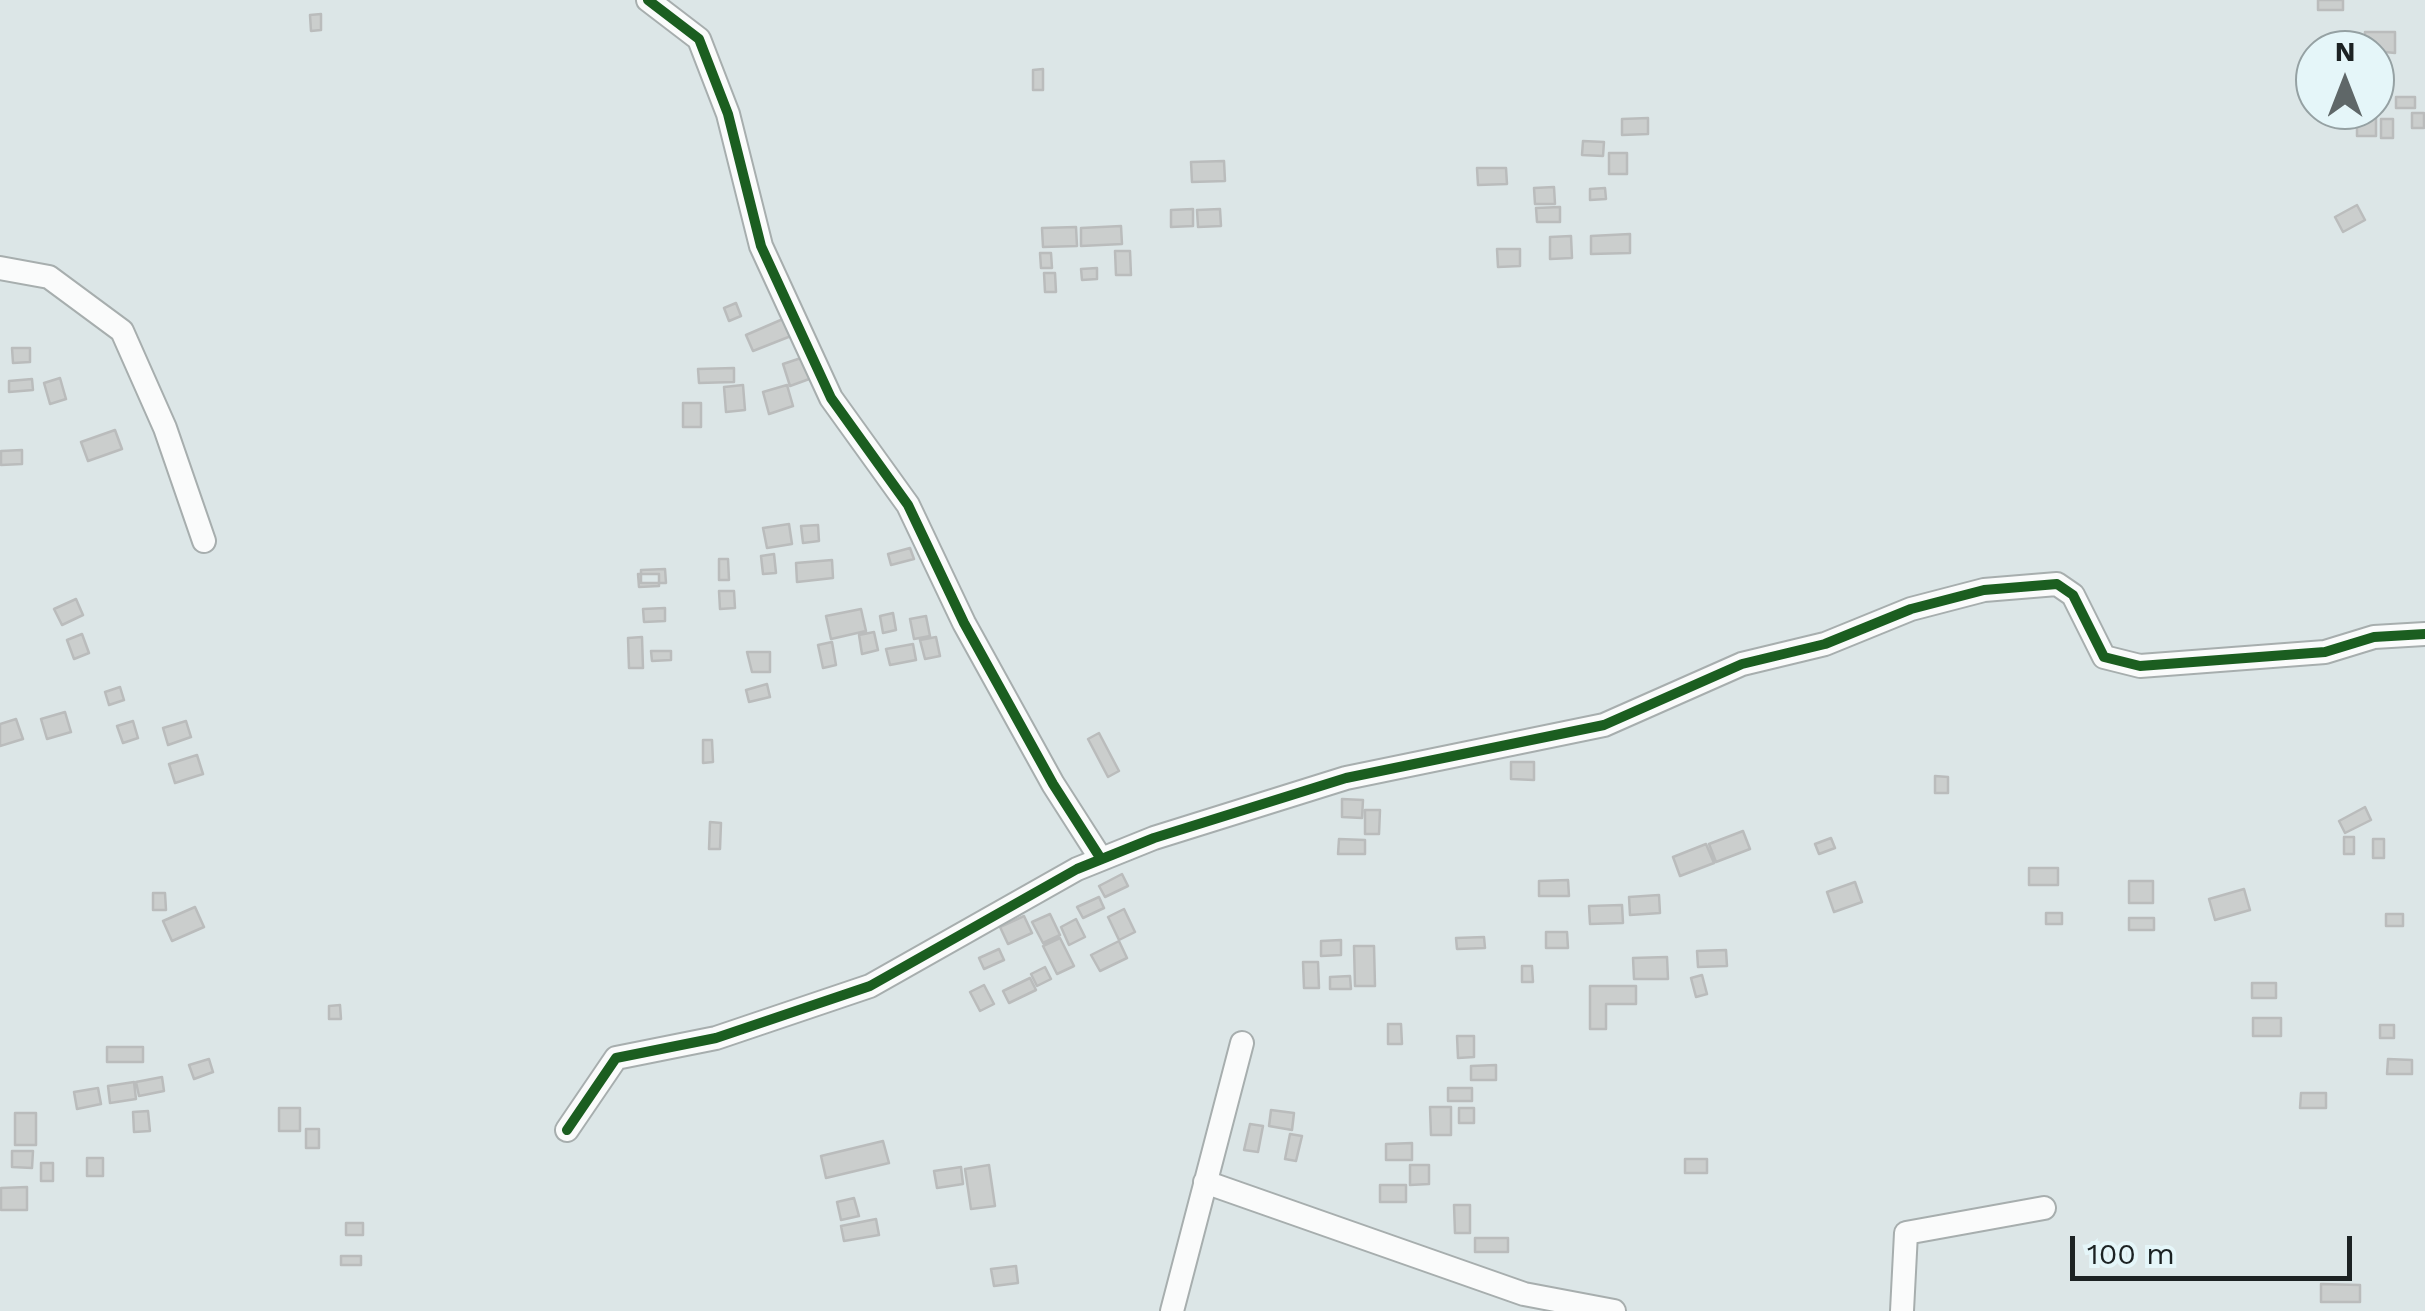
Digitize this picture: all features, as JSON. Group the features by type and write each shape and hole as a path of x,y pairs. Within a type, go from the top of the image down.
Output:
{"street":[{"path":"648,0 699,38 728,114 760,246 831,398 908,505 964,623 1053,784 1100,859"},
{"path":"0,268 49,277 122,331 165,428 204,542"},
{"path":"567,1130 616,1058 716,1038 870,986 1100,859 1154,838 1346,778 1604,725 1742,664 1825,644 1911,609 1984,590 2057,584 2073,595 2104,657 2140,666 2325,652 2374,637 2425,634"},
{"path":"1172,1311 1242,1043"},
{"path":"1206,1182 1524,1294 1614,1311"},
{"path":"1902,1311 1906,1233 2044,1208"}],"building":[{"path":"2318,0 2343,0 2343,10 2318,10"},
{"path":"321,14 321,30 311,31 310,15"},
{"path":"1043,69 1043,90 1033,90 1033,70"},
{"path":"2396,97 2415,97 2415,108 2396,108"},
{"path":"2412,113 2424,113 2424,128 2412,128"},
{"path":"1648,118 1648,134 1622,135 1622,119"},
{"path":"2357,130 2376,130 2376,136 2357,136"},
{"path":"2381,130 2393,130 2393,138 2381,138"},
{"path":"1583,141 1604,142 1603,156 1582,155"},
{"path":"1609,153 1627,153 1627,174 1609,174"},
{"path":"1224,161 1225,181 1192,182 1191,162"},
{"path":"1477,168 1506,168 1507,184 1478,185"},
{"path":"1554,187 1555,204 1535,204 1534,188"},
{"path":"1605,188 1606,199 1590,200 1590,189"},
{"path":"2357,205 2365,220 2343,232 2335,217"},
{"path":"1560,207 1560,222 1537,222 1536,208"},
{"path":"1193,209 1193,226 1171,227 1171,210"},
{"path":"1220,209 1221,226 1198,227 1197,210"},
{"path":"1121,226 1122,244 1081,246 1081,228"},
{"path":"1076,227 1077,246 1043,247 1042,228"},
{"path":"1630,234 1630,253 1591,254 1591,236"},
{"path":"1571,236 1572,258 1550,259 1550,237"},
{"path":"1497,249 1520,249 1520,266 1498,267"},
{"path":"1115,251 1130,251 1131,275 1116,275"},
{"path":"1040,253 1051,253 1052,268 1041,268"},
{"path":"1097,268 1097,279 1082,280 1081,269"},
{"path":"1044,273 1055,273 1056,292 1045,292"},
{"path":"736,303 741,316 729,321 724,308"},
{"path":"783,319 791,336 753,351 746,335"},
{"path":"12,348 30,348 30,362 13,363"},
{"path":"804,357 812,378 790,386 783,364"},
{"path":"734,368 734,382 699,383 698,369"},
{"path":"60,378 66,399 50,404 44,383"},
{"path":"32,379 33,390 9,392 9,381"},
{"path":"743,385 745,410 726,412 724,387"},
{"path":"787,385 793,406 769,414 763,392"},
{"path":"683,403 701,403 701,427 683,427"},
{"path":"115,430 122,449 88,461 81,442"},
{"path":"22,450 22,464 1,465 1,451"},
{"path":"789,524 792,544 767,548 763,528"},
{"path":"818,525 819,541 803,543 801,526"},
{"path":"910,548 914,559 891,565 888,554"},
{"path":"774,554 776,573 763,574 761,556"},
{"path":"719,559 728,559 729,580 719,580"},
{"path":"832,560 833,578 797,582 796,563"},
{"path":"665,569 666,583 641,583 641,570"},
{"path":"638,574 659,574 659,586 639,587"},
{"path":"719,591 734,591 735,608 720,609"},
{"path":"76,599 83,615 62,625 54,609"},
{"path":"665,608 665,621 644,622 643,609"},
{"path":"861,609 866,631 831,639 826,616"},
{"path":"893,613 896,630 883,633 880,616"},
{"path":"926,616 930,636 914,639 910,619"},
{"path":"874,632 878,650 862,654 859,635"},
{"path":"82,634 89,653 74,659 67,640"},
{"path":"642,637 643,668 629,668 628,638"},
{"path":"936,637 940,656 925,659 920,640"},
{"path":"832,642 836,665 823,668 818,645"},
{"path":"913,644 916,660 890,665 886,649"},
{"path":"651,651 671,651 671,660 652,661"},
{"path":"747,652 770,652 770,672 752,672"},
{"path":"767,684 770,697 749,702 746,690"},
{"path":"120,687 124,700 109,705 105,692"},
{"path":"65,712 71,732 47,739 41,719"},
{"path":"16,719 23,739 0,746 0,724"},
{"path":"133,721 138,738 123,743 117,726"},
{"path":"186,721 191,737 168,745 163,728"},
{"path":"1099,733 1119,771 1108,777 1088,739"},
{"path":"703,740 712,740 713,762 703,763"},
{"path":"197,755 203,774 175,783 169,764"},
{"path":"1511,762 1534,762 1534,780 1511,779"},
{"path":"1935,776 1948,777 1948,793 1935,793"},
{"path":"1342,799 1363,800 1362,818 1342,817"},
{"path":"2365,807 2371,820 2345,833 2339,821"},
{"path":"1365,810 1380,810 1379,834 1365,834"},
{"path":"710,822 721,823 720,849 709,849"},
{"path":"1743,831 1750,849 1716,862 1709,844"},
{"path":"2344,837 2354,837 2354,854 2344,854"},
{"path":"1831,838 1835,848 1819,854 1815,844"},
{"path":"1339,839 1365,840 1365,854 1338,854"},
{"path":"2373,839 2384,839 2384,858 2373,858"},
{"path":"1706,844 1714,863 1680,876 1673,857"},
{"path":"2029,868 2058,868 2058,885 2029,885"},
{"path":"1122,874 1128,886 1105,897 1099,886"},
{"path":"1568,880 1569,896 1539,896 1539,881"},
{"path":"2129,881 2153,881 2153,903 2129,903"},
{"path":"1855,882 1862,902 1834,912 1827,892"},
{"path":"2244,889 2250,910 2215,920 2209,899"},
{"path":"153,893 165,893 166,910 153,910"},
{"path":"1659,895 1660,913 1630,915 1629,897"},
{"path":"1099,897 1104,908 1083,918 1077,907"},
{"path":"1622,905 1623,923 1590,924 1589,906"},
{"path":"195,907 204,927 172,941 163,921"},
{"path":"1124,909 1135,932 1119,940 1108,917"},
{"path":"2046,913 2062,913 2062,924 2046,924"},
{"path":"1050,914 1060,935 1043,943 1032,922"},
{"path":"2386,914 2403,914 2403,926 2386,926"},
{"path":"1024,916 1032,933 1008,944 1000,927"},
{"path":"2129,918 2154,918 2154,930 2129,930"},
{"path":"1076,919 1085,937 1069,945 1061,927"},
{"path":"1546,932 1567,932 1568,948 1546,948"},
{"path":"1484,937 1485,948 1457,949 1456,938"},
{"path":"1060,938 1074,966 1057,974 1043,946"},
{"path":"1341,940 1341,955 1321,956 1321,941"},
{"path":"1119,941 1127,958 1100,971 1091,955"},
{"path":"1354,946 1374,946 1375,986 1355,986"},
{"path":"999,949 1004,960 984,969 979,958"},
{"path":"1726,950 1727,966 1698,967 1697,951"},
{"path":"1667,957 1668,979 1634,979 1633,958"},
{"path":"1303,962 1318,962 1319,988 1304,988"},
{"path":"1522,966 1532,966 1533,982 1522,982"},
{"path":"1045,967 1051,979 1037,986 1031,974"},
{"path":"1702,975 1707,994 1696,997 1691,978"},
{"path":"1350,976 1351,989 1330,989 1330,977"},
{"path":"1030,978 1036,990 1009,1003 1003,991"},
{"path":"2252,983 2276,983 2276,998 2252,998"},
{"path":"984,985 994,1004 980,1011 970,992"},
{"path":"1590,986 1636,986 1636,1004 1606,1004 1606,1029 1590,1029"},
{"path":"340,1005 341,1019 329,1019 329,1006"},
{"path":"2253,1018 2281,1018 2281,1036 2253,1036"},
{"path":"1388,1024 1401,1024 1402,1044 1388,1044"},
{"path":"2380,1025 2394,1025 2394,1038 2380,1038"},
{"path":"1457,1036 1474,1036 1474,1057 1458,1058"},
{"path":"107,1047 143,1047 143,1062 107,1062"},
{"path":"209,1059 213,1072 194,1079 189,1065"},
{"path":"2388,1059 2412,1060 2412,1074 2387,1074"},
{"path":"1496,1065 1496,1080 1471,1080 1471,1066"},
{"path":"162,1077 164,1091 139,1096 136,1082"},
{"path":"134,1082 136,1099 110,1103 108,1086"},
{"path":"98,1088 101,1104 77,1109 74,1092"},
{"path":"1448,1088 1472,1088 1472,1101 1448,1101"},
{"path":"2301,1093 2326,1093 2326,1108 2300,1108"},
{"path":"1430,1107 1451,1107 1451,1135 1431,1135"},
{"path":"279,1108 300,1108 300,1131 279,1131"},
{"path":"1459,1108 1474,1108 1474,1123 1459,1123"},
{"path":"1271,1110 1294,1113 1292,1130 1269,1126"},
{"path":"148,1111 150,1131 134,1132 133,1112"},
{"path":"15,1113 36,1113 36,1145 15,1145"},
{"path":"1250,1124 1263,1126 1258,1152 1244,1150"},
{"path":"306,1129 319,1129 319,1148 306,1148"},
{"path":"1290,1134 1302,1136 1296,1161 1285,1159"},
{"path":"883,1141 889,1163 826,1178 821,1156"},
{"path":"1412,1143 1412,1160 1386,1160 1386,1144"},
{"path":"12,1151 33,1151 32,1168 12,1167"},
{"path":"87,1158 103,1158 103,1176 87,1176"},
{"path":"1685,1159 1707,1159 1707,1173 1685,1173"},
{"path":"41,1163 53,1163 53,1181 41,1181"},
{"path":"989,1165 995,1206 971,1209 965,1169"},
{"path":"1410,1165 1429,1165 1429,1184 1410,1185"},
{"path":"961,1167 963,1184 937,1188 934,1171"},
{"path":"1380,1185 1406,1185 1406,1202 1380,1202"},
{"path":"27,1187 27,1210 1,1210 1,1188"},
{"path":"854,1198 859,1216 841,1220 837,1202"},
{"path":"1454,1205 1470,1205 1470,1233 1455,1233"},
{"path":"876,1219 879,1235 844,1241 841,1226"},
{"path":"346,1223 363,1223 363,1235 346,1235"},
{"path":"1475,1238 1508,1238 1508,1252 1475,1252"},
{"path":"341,1256 361,1256 361,1265 341,1265"},
{"path":"1016,1266 1018,1283 994,1286 991,1269"},
{"path":"2321,1284 2360,1285 2360,1302 2321,1302"}],"cycle path":[{"path":"648,0 699,39 728,114 761,246 831,398 908,505 964,623 1053,784 1101,859"},
{"path":"567,1130 616,1058 716,1038 870,986 1077,869 1154,838 1346,778 1604,725 1742,664 1825,644 1911,609 1984,590 2057,584 2073,595 2104,657 2140,666 2325,652 2374,637 2425,634"}]}
